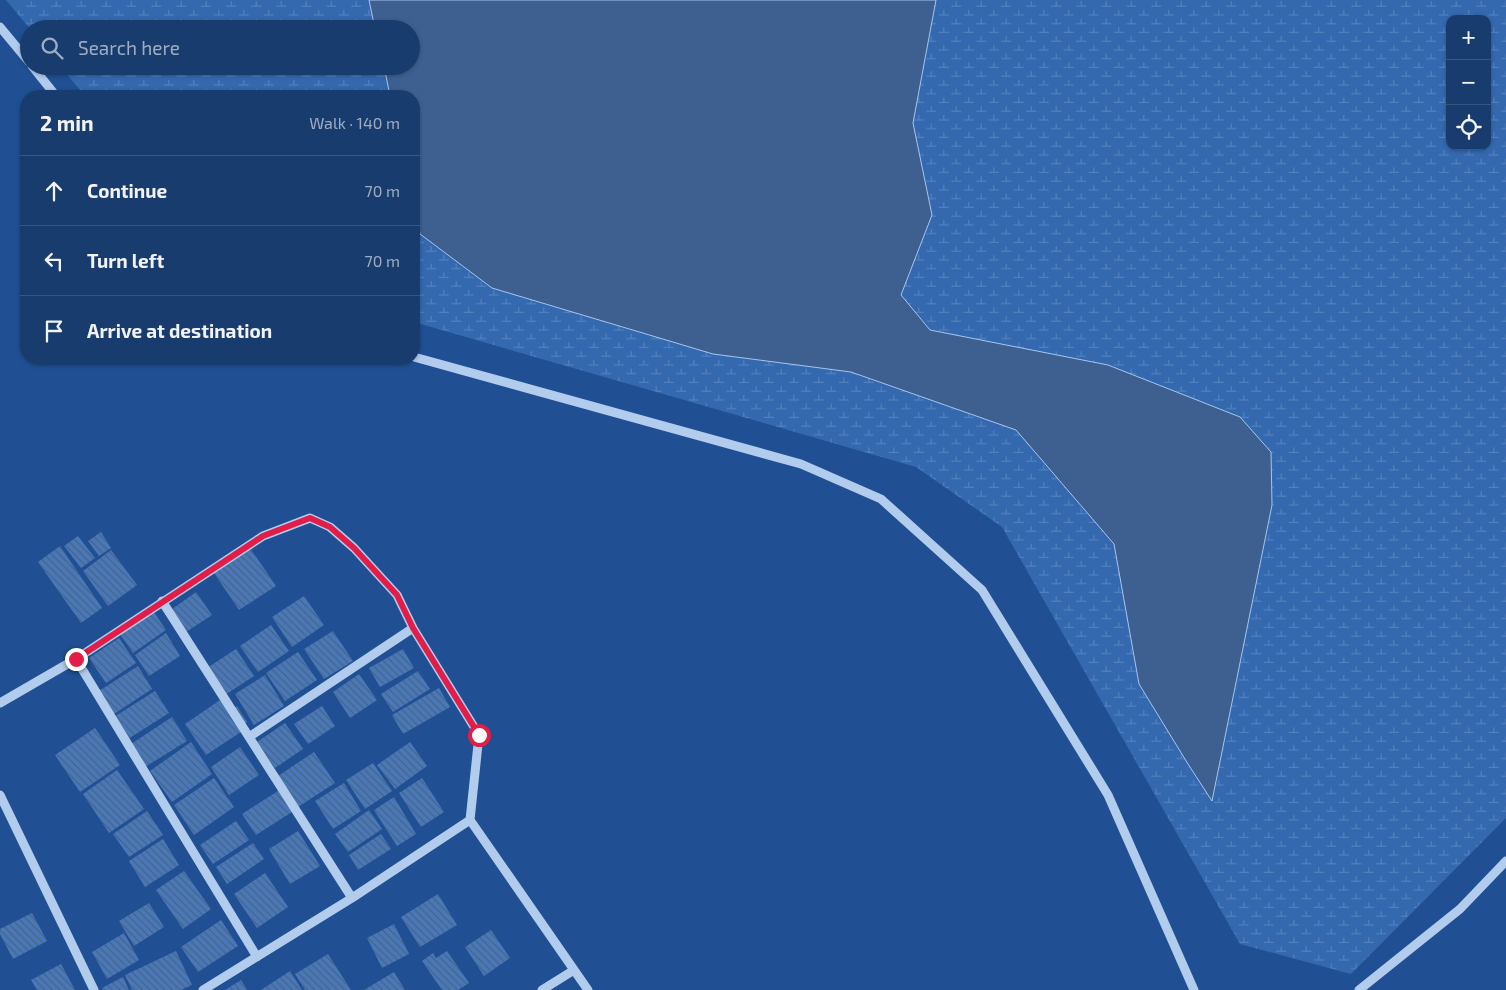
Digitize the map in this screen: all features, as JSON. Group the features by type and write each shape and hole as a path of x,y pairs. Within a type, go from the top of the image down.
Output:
{"street":[{"path":"0,27 20,51"},
{"path":"39,75 51,90"},
{"path":"420,358 802,464 881,499 982,590 1108,794 1194,990"},
{"path":"0,703 76,659 263,536 310,518 330,527 354,548 397,595 413,628 479,735 470,820 588,990"},
{"path":"162,601 352,898"},
{"path":"248,737 413,628"},
{"path":"76,659 257,957"},
{"path":"0,795 94,990"},
{"path":"203,990 352,898 470,820"},
{"path":"1359,990 1460,909 1506,862"},
{"path":"542,990 574,970"}],"green space":[{"path":"6,0 1506,0 1506,818 1351,974 1240,944 1002,527 916,467 420,324 420,90 80,90 68,75 420,75 420,20 23,20"}],"shaded area":[{"path":"369,0 936,0 913,123 932,215 901,295 930,330 1108,365 1240,417 1271,452 1272,505 1212,801 1139,684 1114,544 1016,430 851,372 713,354 492,288 420,234 420,90 389,90 386,75 420,75 420,20 373,20"}],"building":[{"path":"101,532 111,548 99,556 88,541"},
{"path":"78,536 95,558 81,568 64,546"},
{"path":"60,546 102,608 81,623 38,562"},
{"path":"250,548 276,586 239,610 214,573"},
{"path":"111,550 137,585 108,606 83,571"},
{"path":"196,592 212,615 183,634 168,612"},
{"path":"304,596 324,625 292,647 272,617"},
{"path":"154,612 166,630 133,653 120,634"},
{"path":"271,625 289,651 258,672 240,646"},
{"path":"333,631 353,661 324,679 304,649"},
{"path":"166,633 180,656 149,676 135,655"},
{"path":"119,638 136,663 106,683 89,658"},
{"path":"236,649 254,676 222,697 204,670"},
{"path":"403,649 414,668 380,687 369,668"},
{"path":"298,652 317,680 285,701 266,673"},
{"path":"138,666 152,689 114,714 99,691"},
{"path":"418,671 430,689 393,712 381,694"},
{"path":"359,674 377,700 350,718 333,692"},
{"path":"265,675 284,706 254,725 235,694"},
{"path":"439,688 450,707 403,734 392,715"},
{"path":"155,691 169,713 128,739 114,717"},
{"path":"223,698 231,711 237,706 247,722 241,726 244,730 206,755 185,724"},
{"path":"322,706 335,726 308,744 294,724"},
{"path":"172,717 187,741 145,767 131,744"},
{"path":"285,723 303,749 275,768 257,742"},
{"path":"95,728 120,765 80,792 55,755"},
{"path":"191,742 212,774 172,802 150,771"},
{"path":"410,742 427,766 395,789 377,765"},
{"path":"240,747 259,775 229,795 211,767"},
{"path":"314,752 335,783 298,807 278,776"},
{"path":"373,763 392,791 365,809 346,780"},
{"path":"117,770 144,809 109,833 83,794"},
{"path":"214,778 234,807 194,835 174,805"},
{"path":"422,778 444,812 421,827 399,793"},
{"path":"344,783 361,811 333,829 315,801"},
{"path":"278,791 292,812 256,835 242,814"},
{"path":"394,797 416,834 397,846 374,810"},
{"path":"369,810 382,829 348,852 335,834"},
{"path":"147,811 163,835 129,857 113,834"},
{"path":"236,821 249,840 213,864 200,845"},
{"path":"298,831 320,866 290,884 269,849"},
{"path":"381,834 391,849 358,870 349,855"},
{"path":"163,839 179,865 145,887 129,861"},
{"path":"253,843 264,859 227,884 216,867"},
{"path":"184,871 211,909 183,929 156,890"},
{"path":"265,873 288,907 257,928 234,894"},
{"path":"438,894 457,925 420,947 401,917"},
{"path":"149,903 164,927 134,946 119,921"},
{"path":"32,913 47,941 13,959 0,934 0,929"},
{"path":"221,920 238,946 198,972 181,947"},
{"path":"394,924 409,954 382,968 367,938"},
{"path":"491,930 510,958 484,976 465,947"},
{"path":"124,933 139,960 107,979 92,952"},
{"path":"176,951 192,985 181,990 132,990 125,975"},
{"path":"447,951 469,983 458,990 442,990 422,961 433,953 436,958"},
{"path":"328,954 351,990 305,990 295,974"},
{"path":"61,964 75,990 37,990 31,980"},
{"path":"290,971 302,990 261,990"},
{"path":"394,972 405,990 364,990"},
{"path":"123,977 129,990 103,990 102,988"},
{"path":"241,980 247,990 225,990"}],"route":[{"path":"76,659 263,536 310,518 330,527 354,548 397,595 413,628 479,735"}]}
